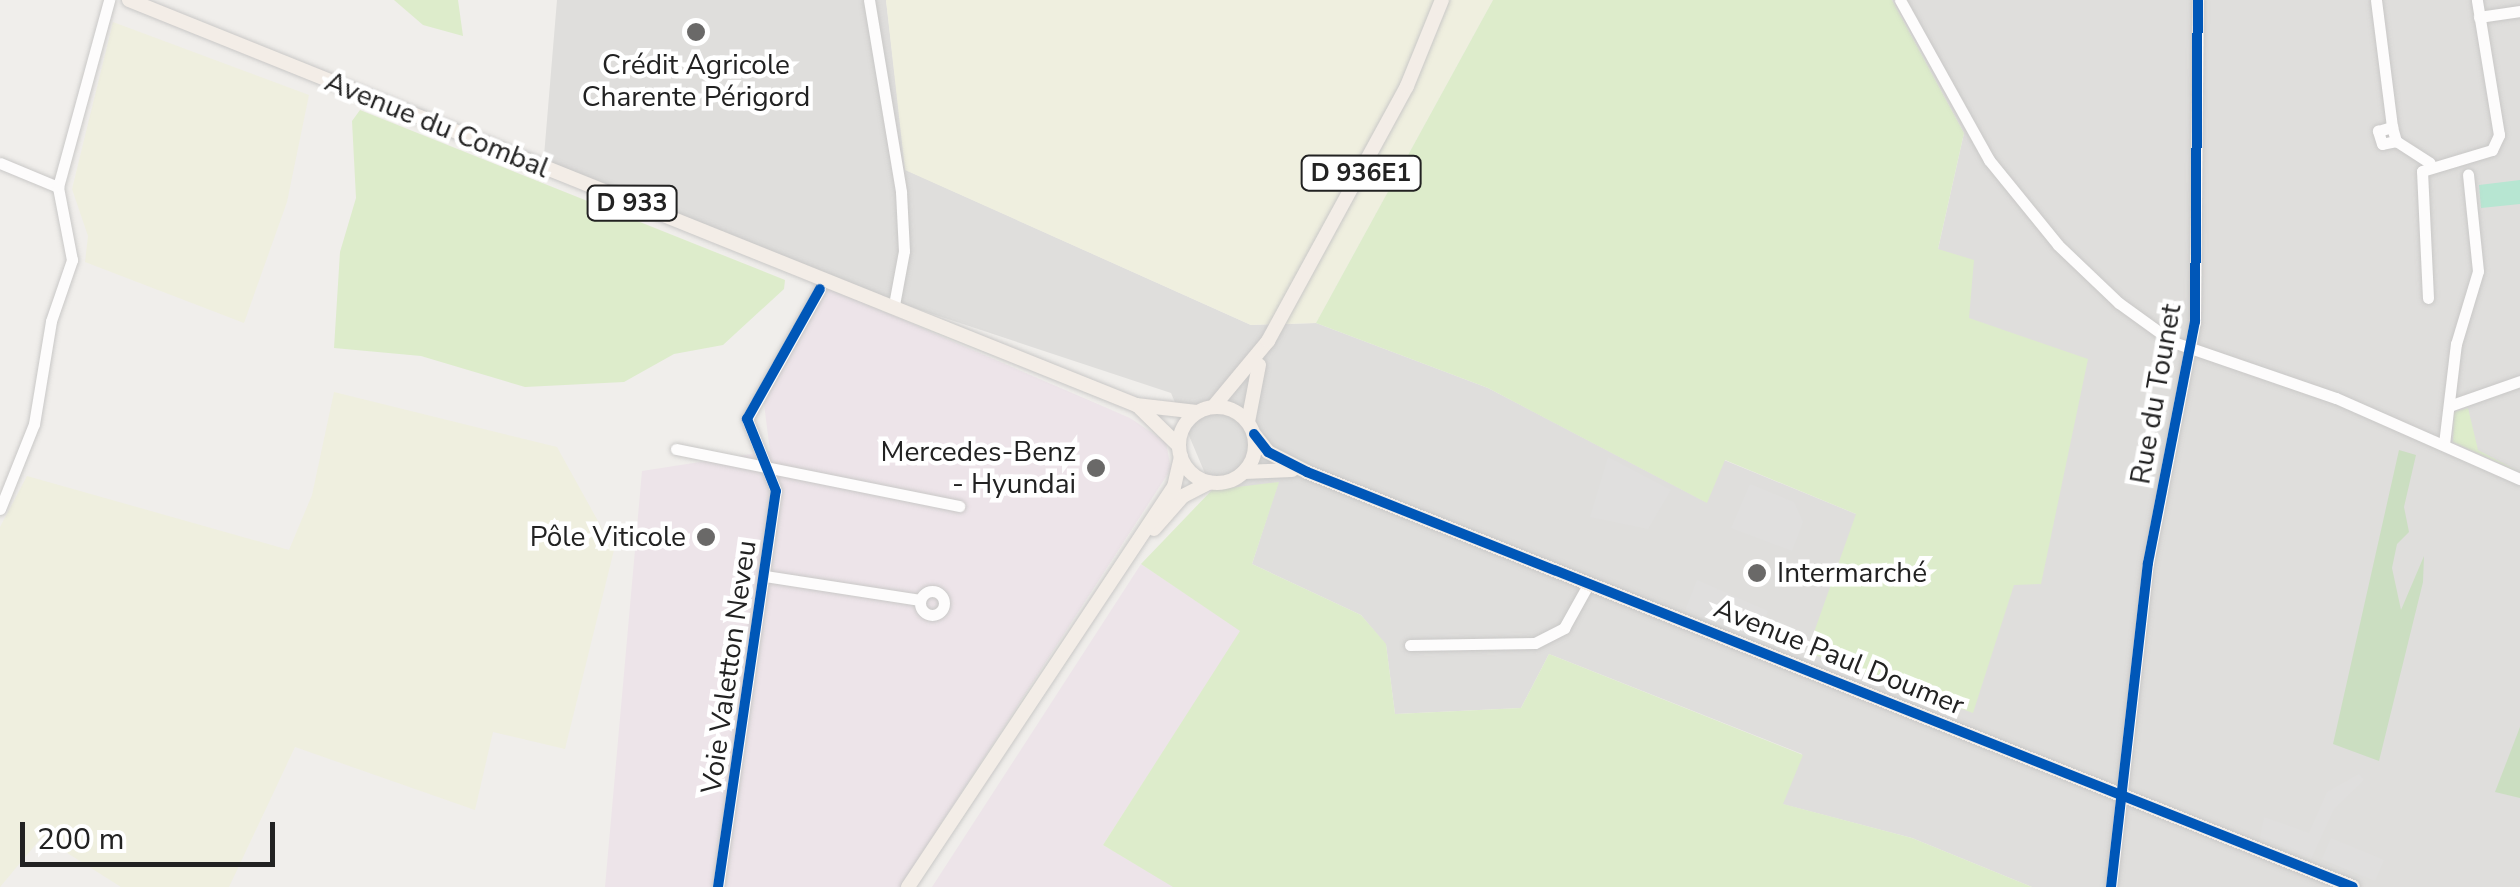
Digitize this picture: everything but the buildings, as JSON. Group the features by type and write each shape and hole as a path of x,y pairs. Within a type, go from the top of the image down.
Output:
{"main road":[{"name":"Avenue du Combal","path":"130,0 894,304 1136,405"},
{"name":"D 936E1","path":"1251,428 1250,390 1268,341 1407,86 1442,0"},
{"name":"D 936E1","path":"1214,406 1268,341"},
{"name":"D 933","path":"1136,405 1197,412"},
{"name":"D 933","path":"1136,405 1180,452"},
{"path":"908,887 1174,487 1180,452 1197,412 1214,406 1251,428 1268,452 1308,472"},
{"path":"1244,472 1251,428"},
{"path":"1180,452 1210,482"},
{"path":"917,887 1140,546 1182,496 1244,472 1308,472"},
{"name":"Avenue Paul Doumer","path":"1308,472 2353,887"}],"street":[{"path":"0,509 34,424 51,321 72,260 58,188 108,0"},
{"path":"868,0 901,192 904,251 894,304"},
{"path":"1900,0 1962,119 2028,211 2118,303 2190,349 2444,444 2520,479"},
{"name":"Rue du Tounet","path":"2111,887 2148,564 2190,349 2199,248 2198,0"},
{"path":"2376,0 2396,142 2430,163 2496,144 2476,0"},
{"path":"2479,18 2520,11"},
{"path":"0,162 58,188"},
{"path":"2428,298 2418,190 2430,163"},
{"path":"2444,444 2456,344 2478,271 2468,175"},
{"path":"773,469 751,436 750,404 817,293"},
{"path":"2449,406 2520,381"},
{"path":"676,448 959,506"},
{"name":"Voie Valetton Neveu","path":"718,887 765,576 773,469"},
{"path":"765,576 920,600"},
{"path":"1410,645 1535,643 1564,628 1590,583"}],"shaded area":[{"path":"557,0 886,0 906,170 1251,325 1316,323 1488,388 1706,502 1724,460 1856,514 1969,318 1938,249 1964,133 1892,0 2520,0 2520,887 2032,887 1912,838 1782,804 1802,754 1549,654 1521,708 1395,714 1386,645 1361,615 1252,564 1278,483 1212,490 1171,393 830,280 543,168"},
{"path":"820,284 1130,418 1166,442 1171,469 900,887 605,887 642,471 770,451 764,404"},
{"path":"1608,457 1671,490 1648,529 1590,517"},
{"path":"1750,484 1794,502 1803,522 1792,551 1731,528"},
{"path":"1141,564 1241,631 1103,845 1174,887 932,887"},
{"path":"1697,580 1768,611 1757,640 1685,611"},
{"path":"2359,774 2364,780 2334,809 2311,859 2260,838 2264,817 2309,833 2327,792"},
{"path":"2331,838 2384,860 2375,881 2322,859"}],"green space":[{"path":"394,0 458,0 463,36 423,25"},
{"path":"886,0 1493,0 1316,323 1251,325 905,170"},
{"path":"1493,0 1892,0 1964,133 1938,249 1974,260 1969,318 2088,359 2041,584 2014,585 1973,713 1807,652 1856,514 1725,460 1707,503 1488,388 1316,323"},
{"path":"113,22 309,95 287,202 244,323 85,262 88,236 72,189"},
{"path":"360,110 785,280 784,289 723,345 674,354 624,382 525,387 421,356 334,348 340,252 356,198 352,121"},
{"path":"2520,180 2520,204 2481,208 2479,185"},
{"path":"334,392 557,447 614,550 565,749 493,732 475,810 295,747 229,887 121,887 42,837 0,887 0,527 27,476 289,550 312,495"},
{"path":"2468,408 2478,450 2520,472 2453,442 2454,412"},
{"path":"2399,450 2416,455 2404,507 2409,532 2397,544 2392,568 2401,610 2424,556 2423,582 2379,761 2333,744"},
{"path":"1279,482 1252,564 1361,615 1386,644 1395,714 1521,708 1549,654 1803,755 1783,804 1912,838 2032,887 1173,887 1103,845 1240,631 1141,564 1212,490"},
{"path":"2520,727 2520,798 2495,792"}],"cycle path":[{"path":"2111,887 2148,563 2195,322 2198,0"},
{"path":"718,887 776,491 747,419 820,289"},
{"path":"1254,434 1268,452 1307,472 2353,887"}],"place":[{"name":"Crédit Agricole Charente Périgord","path":"696,32"},
{"name":"Mercedes-Benz - Hyundai","path":"1096,468"},
{"name":"Pôle Viticole","path":"706,537"},
{"name":"Intermarché","path":"1757,573"}]}
